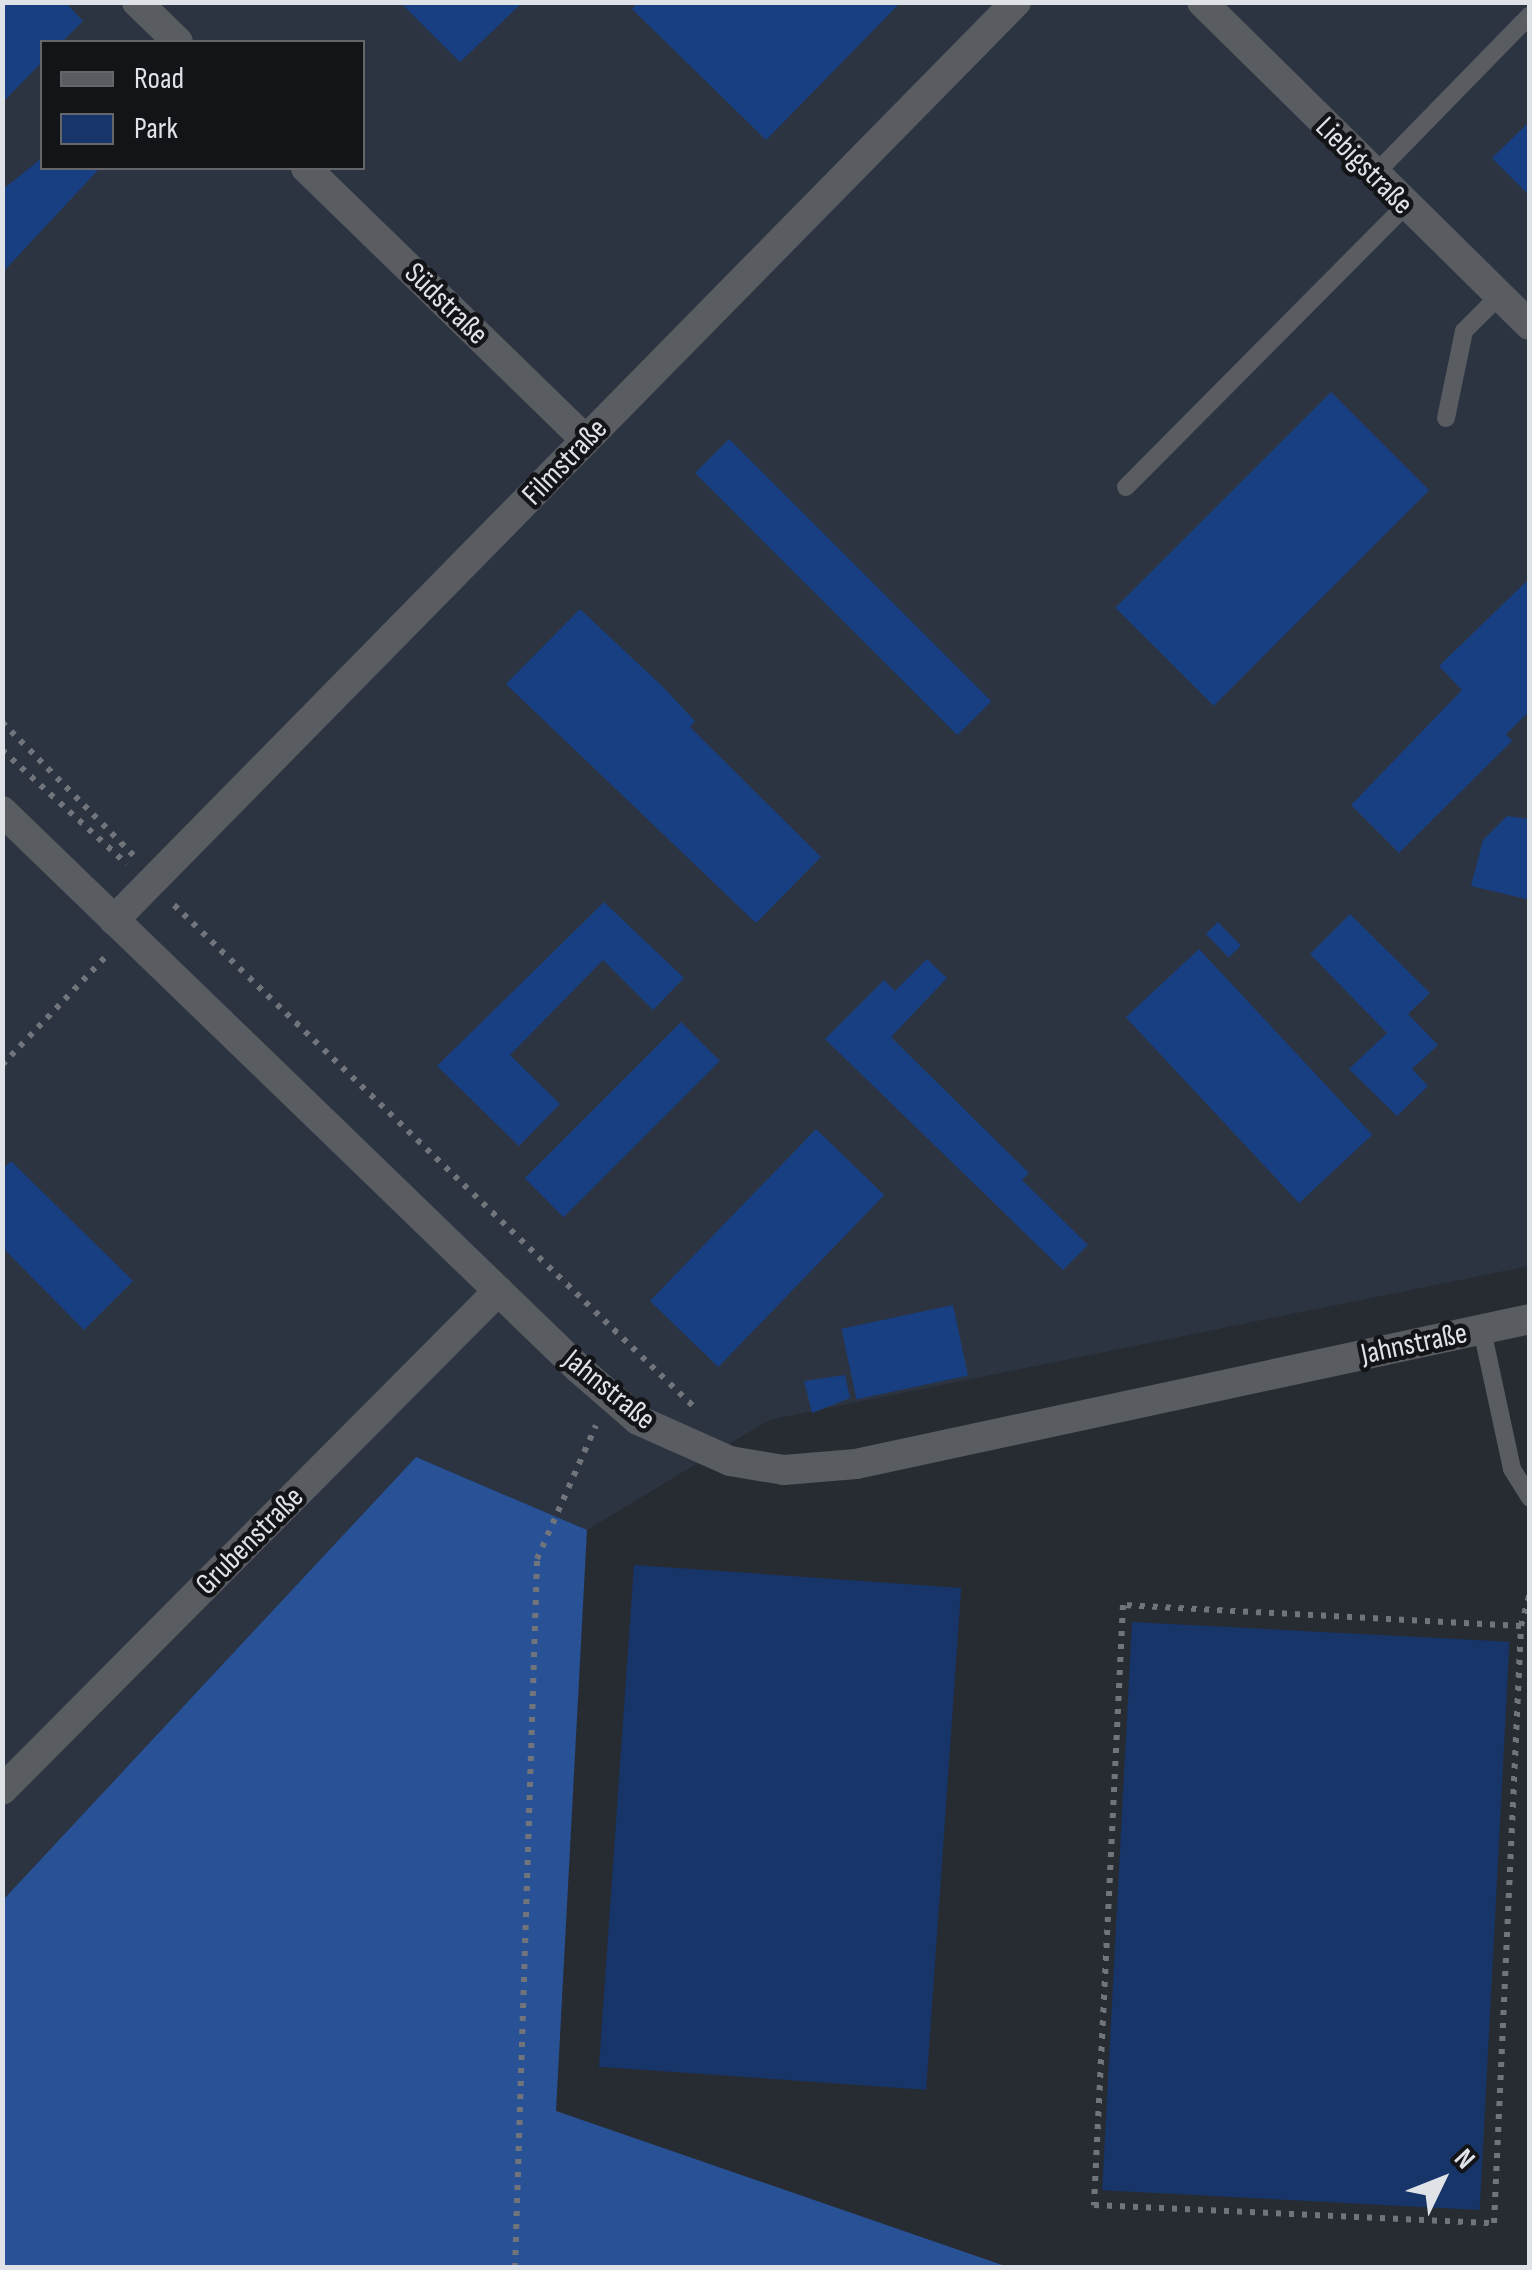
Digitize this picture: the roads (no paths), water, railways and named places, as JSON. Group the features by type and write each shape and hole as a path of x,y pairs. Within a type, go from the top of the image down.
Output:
{"street":[{"path":"137,2 176,40"},
{"name":"Filmstraße","path":"121,927 151,883 1016,2"},
{"name":"Liebigstraße","path":"1202,2 1372,177 1530,325"},
{"name":"Südstraße","path":"308,170 586,440"},
{"name":"Jahnstraße","path":"2,812 614,1399 660,1432 730,1461 818,1468 1530,1320"},
{"name":"Grubenstraße","path":"2,1790 498,1291"}],"lane":[{"path":"1372,177 1530,15"},
{"path":"1126,486 1404,206"},
{"path":"1446,418 1464,332 1499,296"},
{"path":"1482,1330 1512,1468 1528,1492"}]}
